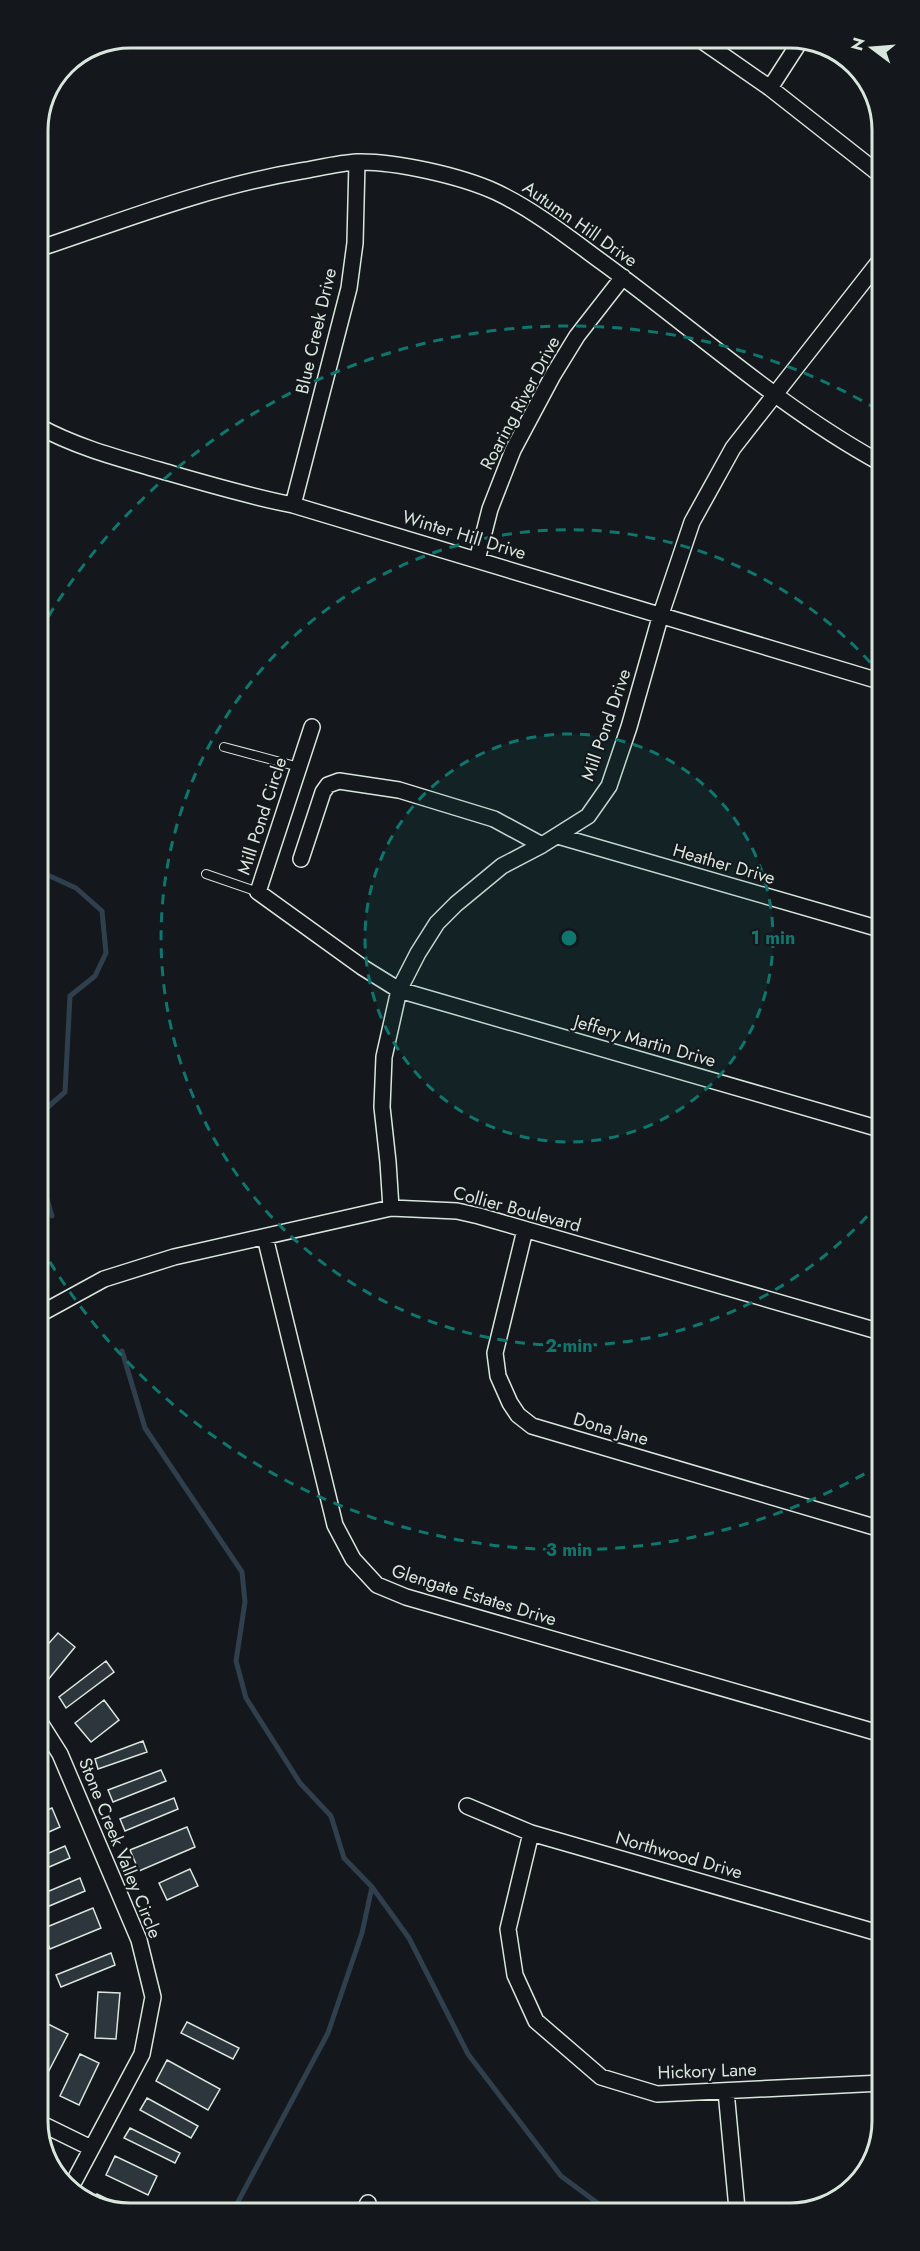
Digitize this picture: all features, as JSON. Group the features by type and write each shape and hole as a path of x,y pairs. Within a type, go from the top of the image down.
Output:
{"street":[{"path":"712,48 770,88 872,168"},
{"path":"770,88 796,48"},
{"name":"Autumn Hill Drive","path":"48,246 198,196 275,176 357,162 444,174 494,191 541,218 623,277 774,395 844,443 872,458"},
{"name":"Blue Creek Drive","path":"293,505 349,288 355,243 357,162"},
{"name":"Mill Pond Drive","path":"391,1208 382,1082 384,1057 399,990 437,922 490,875 542,846 588,816 609,786 629,727 661,614 692,522 733,448 872,271"},
{"name":"Roaring River Drive","path":"477,560 490,509 513,450 553,375 577,336 623,277"},
{"name":"Winter Hill Drive","path":"48,431 105,454 253,497 293,505 872,679"},
{"name":"Mill Pond Circle","path":"312,727 258,892 362,967 399,990"},
{"path":"301,859 323,792 328,784 339,781 399,790 451,805 494,819 542,846"},
{"name":"Heather Drive","path":"558,836 872,926"},
{"name":"Jeffery Martin Drive","path":"399,990 872,1127"},
{"name":"Collier Boulevard","path":"48,1310 104,1278 174,1257 391,1208 457,1211 872,1329"},
{"name":"Dona Jane","path":"525,1230 495,1353 498,1376 518,1415 532,1426 872,1526"},
{"name":"Glengate Estates Drive","path":"265,1237 335,1525 352,1559 377,1585 406,1597 872,1731"},
{"name":"Stone Creek Valley Circle","path":"48,1736 60,1754 139,1940 153,1997 142,2054 74,2181"},
{"name":"Northwood Drive","path":"467,1806 531,1833 872,1931"},
{"name":"Hickory Lane","path":"531,1833 508,1929 514,1976 536,2022 601,2077 657,2094 872,2084"},
{"path":"726,2091 736,2203"},
{"path":"49,2127 91,2148"}],"lane":[{"path":"224,747 299,767"},
{"path":"206,874 258,892"}],"building":[{"path":"58,1633 75,1647 48,1680 48,1644"},
{"path":"106,1661 114,1672 66,1708 59,1697"},
{"path":"104,1700 119,1720 91,1742 75,1723"},
{"path":"143,1741 147,1752 98,1769 95,1759"},
{"path":"161,1770 166,1781 113,1802 108,1790"},
{"path":"174,1798 178,1809 125,1831 120,1819"},
{"path":"52,1808 60,1827 48,1832 48,1810"},
{"path":"187,1827 195,1847 139,1871 130,1850"},
{"path":"65,1846 70,1858 48,1867 48,1853"},
{"path":"190,1869 198,1886 167,1900 159,1883"},
{"path":"80,1878 85,1891 48,1906 48,1891"},
{"path":"93,1908 101,1928 50,1949 48,1927"},
{"path":"111,1953 115,1965 61,1987 56,1975"},
{"path":"98,1992 120,1993 116,2039 95,2038"},
{"path":"187,2022 239,2048 233,2059 181,2033"},
{"path":"48,2024 68,2034 48,2072"},
{"path":"80,2054 99,2063 79,2105 60,2096"},
{"path":"167,2060 220,2089 208,2110 156,2081"},
{"path":"147,2098 198,2126 191,2138 140,2110"},
{"path":"130,2128 180,2153 175,2163 124,2138"},
{"path":"115,2156 157,2176 148,2195 106,2175"}],"waterway":[{"path":"48,875 76,888 102,911 106,953 95,976 70,996 65,1092 48,1107"},
{"path":"48,1202 52,1216"},
{"path":"122,1351 145,1428 242,1572 245,1602 236,1661 246,1698 300,1783 331,1816 344,1858 372,1887 409,1938 468,2054 561,2176 598,2203"},
{"path":"237,2203 328,2033 362,1933 372,1887"}]}
